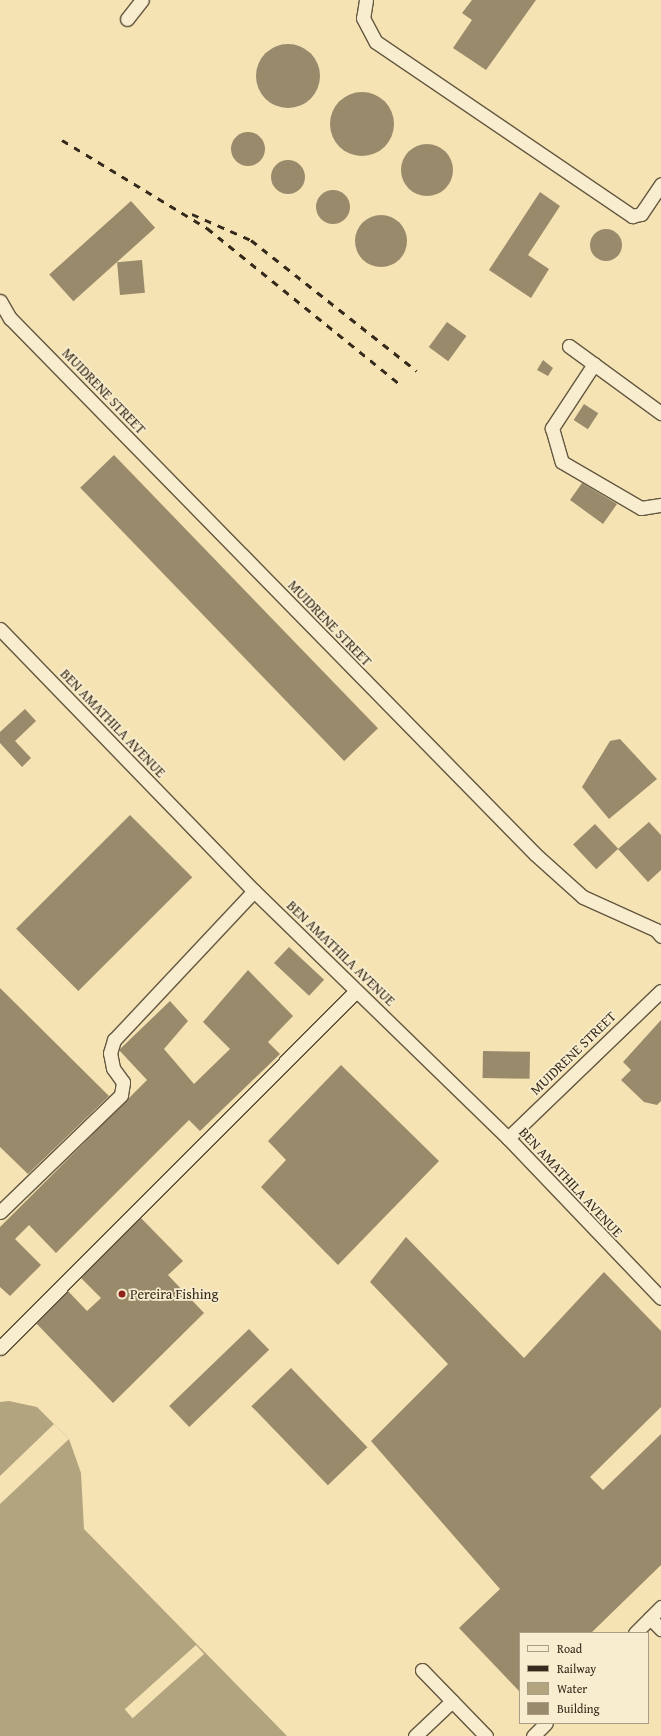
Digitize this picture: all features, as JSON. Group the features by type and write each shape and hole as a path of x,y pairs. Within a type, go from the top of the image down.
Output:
{"street":[{"path":"127,19 142,0"},
{"path":"366,0 363,18 376,42 632,216 641,214 661,184"},
{"name":"MUIDRENE STREET","path":"0,301 10,318 534,854 583,898 656,930 661,936"},
{"path":"569,346 661,413"},
{"path":"594,364 552,428 562,462 641,508 661,506"},
{"name":"BEN AMATHILA AVENUE","path":"0,629 254,891 508,1138 661,1298"},
{"path":"0,1212 121,1095 123,1082 113,1068 110,1053 114,1040 254,891"},
{"path":"0,1348 356,991"},
{"name":"MUIDRENE STREET","path":"508,1138 661,991"},
{"path":"636,1632 661,1606"},
{"path":"650,1618 661,1629"},
{"path":"422,1670 486,1736"},
{"path":"415,1736 452,1701"},
{"path":"533,1736 545,1724"}],"water":[{"path":"9,1401 37,1407 69,1439 81,1473 84,1529 287,1736 0,1736 0,1402"}],"pier":[{"path":"54,1424 69,1439 0,1504 0,1476"},
{"path":"196,1645 204,1654 133,1718 125,1709"}],"building":[{"path":"472,0 536,0 486,70 453,48 472,20 462,13"},
{"path":"282,44 294,44 311,53 318,64 320,76 318,88 311,99 294,108 282,108 270,103 261,94 256,82 256,70 261,58 270,49"},
{"path":"356,92 368,92 385,101 392,112 394,124 392,136 385,147 368,156 356,156 344,151 335,142 330,130 330,118 335,106 344,97"},
{"path":"248,132 260,137 265,149 260,161 248,166 236,161 231,149 236,137"},
{"path":"427,144 441,148 449,156 453,170 449,184 441,192 427,196 413,192 405,184 401,170 405,156 413,148"},
{"path":"288,160 300,165 305,177 300,189 288,194 276,189 271,177 276,165"},
{"path":"333,190 345,195 350,207 345,219 333,224 321,219 316,207 321,195"},
{"path":"540,192 560,206 528,255 549,269 531,298 489,270"},
{"path":"131,201 155,228 73,301 49,275"},
{"path":"381,215 395,219 403,227 407,241 403,255 395,263 381,267 367,263 359,255 355,241 359,227 367,219"},
{"path":"603,229 609,229 618,233 622,245 618,257 609,261 603,261 594,257 590,248 590,242 594,233"},
{"path":"142,260 145,293 120,295 117,262"},
{"path":"447,322 466,336 448,361 429,347"},
{"path":"543,360 553,368 548,376 537,370"},
{"path":"584,404 598,413 588,429 574,420"},
{"path":"114,455 378,728 344,761 80,488"},
{"path":"582,483 617,504 603,524 570,500"},
{"path":"25,709 36,721 15,741 31,758 22,767 0,743 0,732"},
{"path":"620,739 657,779 609,819 582,787 610,741"},
{"path":"130,815 192,877 78,991 16,929"},
{"path":"649,822 661,835 661,870 648,882 618,849"},
{"path":"595,824 618,849 596,869 573,844"},
{"path":"289,947 324,980 309,996 274,963"},
{"path":"248,970 293,1016 268,1042 280,1054 200,1131 189,1120 56,1253 29,1225 15,1239 41,1265 10,1296 0,1287 0,1227 147,1080 119,1050 170,1001 188,1021 164,1049 194,1084 230,1049 203,1022"},
{"path":"0,988 109,1096 28,1174 0,1147"},
{"path":"661,1020 661,1101 657,1105 644,1102 621,1080 631,1070 623,1062"},
{"path":"483,1051 530,1052 530,1079 483,1078"},
{"path":"341,1065 439,1161 338,1265 261,1187 286,1160 268,1141"},
{"name":"Pereira Fishing","path":"141,1218 183,1261 168,1275 204,1313 113,1403 36,1323 68,1291 87,1311 101,1298 81,1278"},
{"path":"406,1237 524,1358 604,1272 661,1331 661,1407 590,1477 603,1490 661,1434 661,1565 592,1632 519,1632 519,1691 459,1628 500,1589 371,1441 448,1364 370,1282"},
{"path":"249,1329 269,1350 189,1427 169,1406"},
{"path":"291,1368 367,1447 328,1485 251,1406"}],"railway":[{"path":"62,140 207,228 401,385"},
{"path":"192,214 251,240 417,371"}],"place":[{"name":"Pereira Fishing","path":"122,1294"}]}
